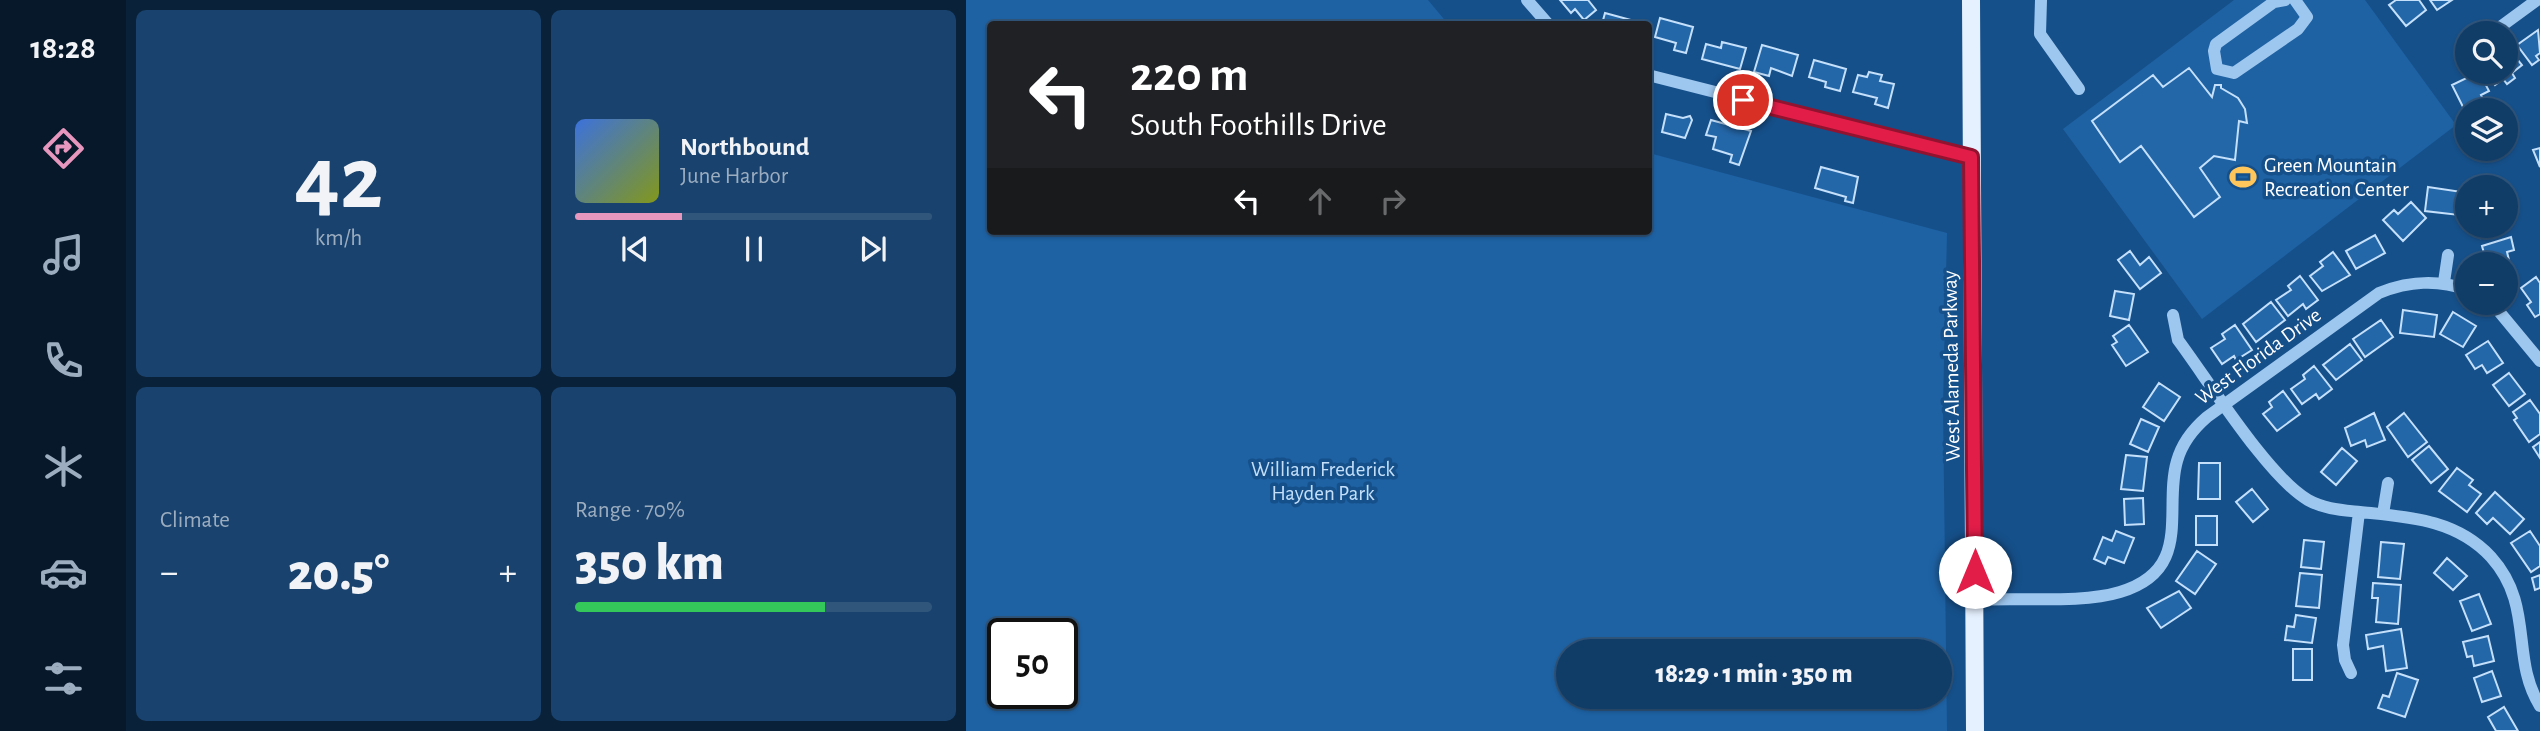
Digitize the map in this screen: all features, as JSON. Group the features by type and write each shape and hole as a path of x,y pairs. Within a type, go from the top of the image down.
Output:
{"main road":[{"name":"West Alameda Parkway","path":"1971,0 1975,731"}],"street":[{"path":"1527,0 1545,21"},
{"path":"2041,0 2040,34 2079,89"},
{"path":"2278,1 2216,44 2214,51 2217,69 2234,73 2298,29 2307,17 2295,0"},
{"path":"2509,21 2538,0"},
{"path":"1652,76 1971,157"},
{"path":"2444,282 2448,254"},
{"name":"West Florida Drive","path":"1975,600 2106,595 2130,589 2151,574 2166,554 2174,529 2175,473 2182,447 2197,426 2224,403 2372,297 2403,284 2444,282 2455,286"},
{"path":"2173,315 2178,340 2271,466 2300,495 2332,509 2431,521 2454,528 2483,550 2500,568 2517,602 2528,676 2540,706"},
{"path":"2502,315 2540,361"},
{"path":"2383,514 2388,483"},
{"path":"2351,673 2345,660 2343,645 2359,512"}],"green space":[{"name":"William Frederick Hayden Park","path":"966,0 1428,0 1446,21 987,21 987,235 1652,235 1652,154 1947,233 1943,405 1946,639 1556,639 1556,709 1947,709 1947,731 966,731"},
{"name":"Green Mountain Recreation Center","path":"2234,0 2365,0 2455,124 2202,319 2063,129"}],"building":[{"path":"1560,0 1588,0 1596,10 1584,20 1575,9 1571,13"},
{"path":"2396,0 2419,0 2426,10 2406,26 2389,5"},
{"path":"2430,0 2452,0 2437,10"},
{"path":"1605,13 1635,21 1603,21"},
{"path":"1660,18 1693,27 1686,53 1674,50 1676,43 1655,37"},
{"path":"2538,30 2540,53 2536,56 2539,60 2532,65 2518,44"},
{"path":"1722,42 1746,48 1740,69 1702,59 1706,44 1721,48"},
{"path":"1762,45 1798,55 1792,76 1771,68 1769,76 1754,72"},
{"path":"1814,60 1846,69 1840,91 1825,87 1826,82 1809,77"},
{"name":"Green Mountain Recreation Center","path":"2189,68 2212,97 2215,85 2221,85 2221,88 2238,98 2245,109 2247,123 2239,121 2235,160 2214,156 2200,168 2220,197 2194,217 2141,146 2120,162 2092,121 2153,75 2163,87"},
{"path":"1869,72 1882,75 1880,81 1894,84 1888,108 1875,104 1877,98 1853,92 1858,75 1867,77"},
{"path":"2485,84 2489,91 2481,95 2482,98 2458,98 2452,85"},
{"path":"1666,114 1683,118 1690,116 1692,120 1685,138 1662,132"},
{"path":"1711,120 1751,131 1739,165 1730,162 1732,155 1713,149 1716,137 1706,135"},
{"path":"2540,148 2540,167 2533,150"},
{"path":"1821,167 1858,177 1853,203 1845,201 1846,197 1815,188"},
{"path":"2428,187 2455,191 2455,215 2425,211"},
{"path":"2411,202 2426,218 2403,241 2383,220 2394,210 2398,214"},
{"path":"2375,235 2385,253 2356,269 2346,251"},
{"path":"2511,238 2514,250 2484,252 2482,246"},
{"path":"2130,251 2140,265 2149,257 2161,273 2140,289 2118,260"},
{"path":"2333,252 2350,275 2322,291 2310,276 2323,266 2320,262"},
{"path":"2300,276 2318,300 2306,309 2303,304 2288,316 2276,300 2291,290 2288,286"},
{"path":"2536,277 2540,283 2540,314 2535,317 2527,305 2531,302 2521,288"},
{"path":"2115,291 2134,294 2129,320 2110,316"},
{"path":"2271,302 2285,320 2256,342 2243,324"},
{"path":"2403,310 2437,315 2434,337 2400,333"},
{"path":"2453,312 2476,326 2463,347 2440,334"},
{"path":"2381,320 2393,337 2365,357 2353,339"},
{"path":"2129,325 2148,352 2126,366 2112,345 2117,342 2113,336"},
{"path":"2235,325 2252,350 2236,360 2234,356 2222,364 2211,348 2225,339 2222,334"},
{"path":"2488,341 2503,363 2487,373 2482,365 2475,369 2466,355"},
{"path":"2350,344 2362,360 2336,380 2323,365"},
{"path":"2314,366 2332,389 2319,399 2316,394 2302,404 2291,389 2305,379 2303,375"},
{"path":"2509,373 2525,394 2509,406 2493,385"},
{"path":"2159,383 2180,397 2164,421 2143,407"},
{"path":"2283,391 2300,414 2277,431 2263,414 2272,407 2269,402"},
{"path":"2530,400 2540,414 2540,434 2529,442 2514,420 2517,418 2513,412"},
{"path":"2374,413 2385,440 2367,447 2365,440 2351,446 2345,428"},
{"path":"2404,413 2427,442 2408,457 2387,427"},
{"path":"2141,419 2159,427 2148,452 2130,444"},
{"path":"2540,442 2540,458 2533,447"},
{"path":"2429,446 2448,469 2431,483 2412,460"},
{"path":"2342,448 2357,461 2336,485 2321,472"},
{"path":"2126,455 2147,457 2143,491 2121,489"},
{"path":"2199,463 2220,463 2220,499 2198,499"},
{"path":"2457,468 2473,480 2469,485 2481,494 2467,512 2439,491"},
{"path":"2252,489 2268,509 2253,522 2236,502"},
{"path":"2495,492 2524,519 2510,534 2493,518 2487,524 2476,513"},
{"path":"2143,498 2144,524 2125,525 2124,499"},
{"path":"2196,516 2217,516 2217,545 2196,545"},
{"path":"2116,531 2134,538 2124,563 2108,557 2105,564 2094,559 2103,537 2112,541"},
{"path":"2530,531 2540,546 2540,566 2531,572 2511,543"},
{"path":"2304,540 2324,542 2321,569 2301,567"},
{"path":"2381,542 2404,544 2400,579 2378,577"},
{"path":"2197,551 2216,564 2195,594 2176,581"},
{"path":"2447,558 2467,576 2453,590 2434,573"},
{"path":"2300,573 2322,575 2319,608 2296,606"},
{"path":"2540,575 2540,588 2535,590 2532,578"},
{"path":"2373,583 2401,585 2398,624 2376,622 2378,598 2372,598"},
{"path":"2179,591 2191,608 2161,628 2147,608"},
{"path":"2479,594 2491,624 2472,631 2460,601"},
{"path":"2296,615 2316,618 2312,643 2285,640 2287,626 2294,627"},
{"path":"2401,629 2407,668 2386,671 2383,646 2368,649 2366,635"},
{"path":"2488,636 2494,661 2474,666 2472,656 2467,657 2463,642"},
{"path":"2293,649 2312,649 2312,680 2293,680"},
{"path":"2492,671 2501,696 2482,702 2474,678"},
{"path":"2397,673 2418,680 2405,717 2378,708 2383,695 2389,697"},
{"path":"2504,707 2518,731 2496,731 2488,717"}],"place":[{"name":"Green Mountain Recreation Center","path":"2243,177"}],"route":[{"path":"1743,100 1971,157 1975,572"}]}
